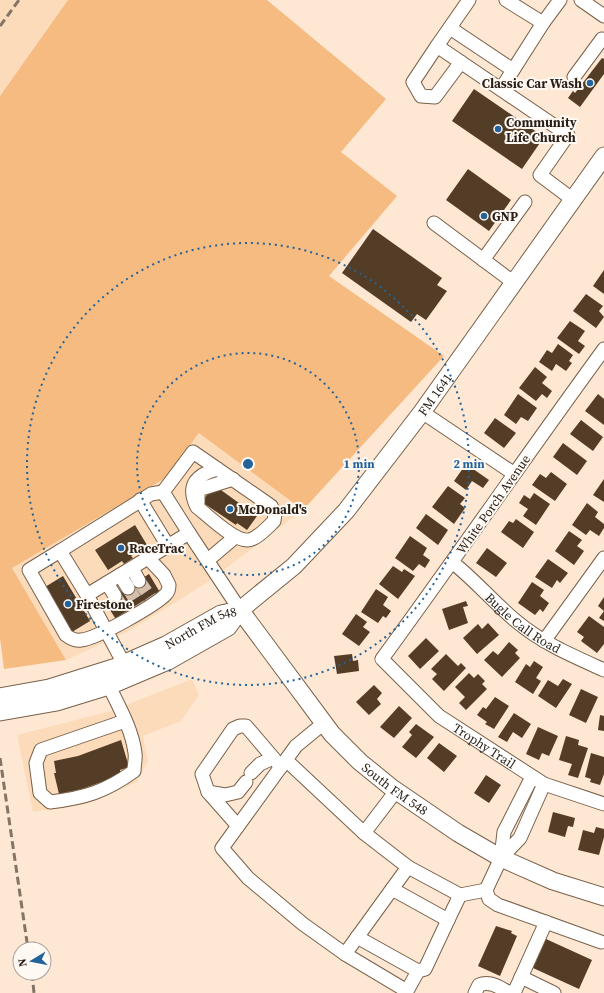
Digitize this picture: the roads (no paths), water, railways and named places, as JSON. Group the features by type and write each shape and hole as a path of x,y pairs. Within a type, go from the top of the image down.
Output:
{"main road":[{"name":"FM 1641","path":"240,610 278,580 330,530 367,486 422,412 604,156"},
{"name":"North FM 548","path":"0,697 56,686 124,664 166,645 221,614 240,610"},
{"name":"North FM 548","path":"0,712 57,702 109,686 149,670 186,652 228,627 240,610"},
{"name":"South FM 548","path":"240,610 324,723 360,762 396,791 458,833 501,858 553,881 604,897"}],"street":[{"path":"461,62 434,97 421,96 413,82 469,0"},
{"path":"506,0 543,23"},
{"path":"501,89 543,23 560,0"},
{"path":"581,0 604,16"},
{"path":"450,28 513,70"},
{"path":"574,77 603,38"},
{"path":"437,46 568,135 540,175 572,199"},
{"path":"483,260 525,202"},
{"path":"434,224 513,282"},
{"name":"White Porch Avenue","path":"382,659 452,562 513,473 604,349"},
{"path":"422,412 513,473"},
{"path":"148,558 164,575 169,585 167,593 92,638 81,640 74,640 66,635 29,570 60,552 140,500 151,494 163,492 193,452 234,479 271,506 275,513 274,521 253,539 245,542 235,537 200,509 194,500 193,493 196,480 208,472 218,469"},
{"path":"200,509 198,492 201,489 234,479"},
{"path":"163,492 240,610"},
{"path":"140,500 168,546"},
{"path":"87,595 189,533"},
{"path":"208,560 235,537"},
{"path":"60,552 87,595 124,664"},
{"path":"544,641 604,558"},
{"name":"Bugle Call Road","path":"452,562 470,576 515,621 544,641 570,655 604,670"},
{"path":"126,571 134,584"},
{"path":"107,583 115,596"},
{"name":"Trophy Trail","path":"382,659 439,716 532,777 544,784 604,804"},
{"path":"109,686 125,721 131,736 135,754 134,771 114,785 79,798 50,802 40,793 36,763 41,750 125,721"},
{"path":"324,723 296,746 280,762 222,848 248,878 303,924 345,954 407,991 418,971"},
{"path":"238,826 208,792 202,774 233,728 246,726 280,762 364,833 408,867 460,895 486,890"},
{"path":"208,792 225,795 238,792 260,764 280,762"},
{"path":"501,858 504,832 532,777"},
{"path":"544,784 520,838 501,858 486,890 489,899 498,905 601,942"},
{"path":"364,833 396,791"},
{"path":"345,954 408,867"},
{"path":"392,889 448,920"},
{"path":"357,937 418,971 425,969 460,895"},
{"path":"514,993 546,922"},
{"path":"521,977 554,993"},
{"path":"475,993 479,985 484,982 510,993"}],"tunnel":[{"path":"139,581 152,600"},
{"path":"128,588 140,607"},
{"path":"115,596 127,615"}],"railway":[{"path":"0,26 19,0"},
{"path":"0,758 27,941"},
{"path":"33,981 34,993"}],"place":[{"name":"Classic Car Wash","path":"590,83"},
{"name":"Community Life Church","path":"498,129"},
{"name":"GNP","path":"484,216"},
{"name":"McDonald's","path":"230,509"},
{"name":"RaceTrac","path":"121,548"},
{"name":"Firestone","path":"68,604"}]}
